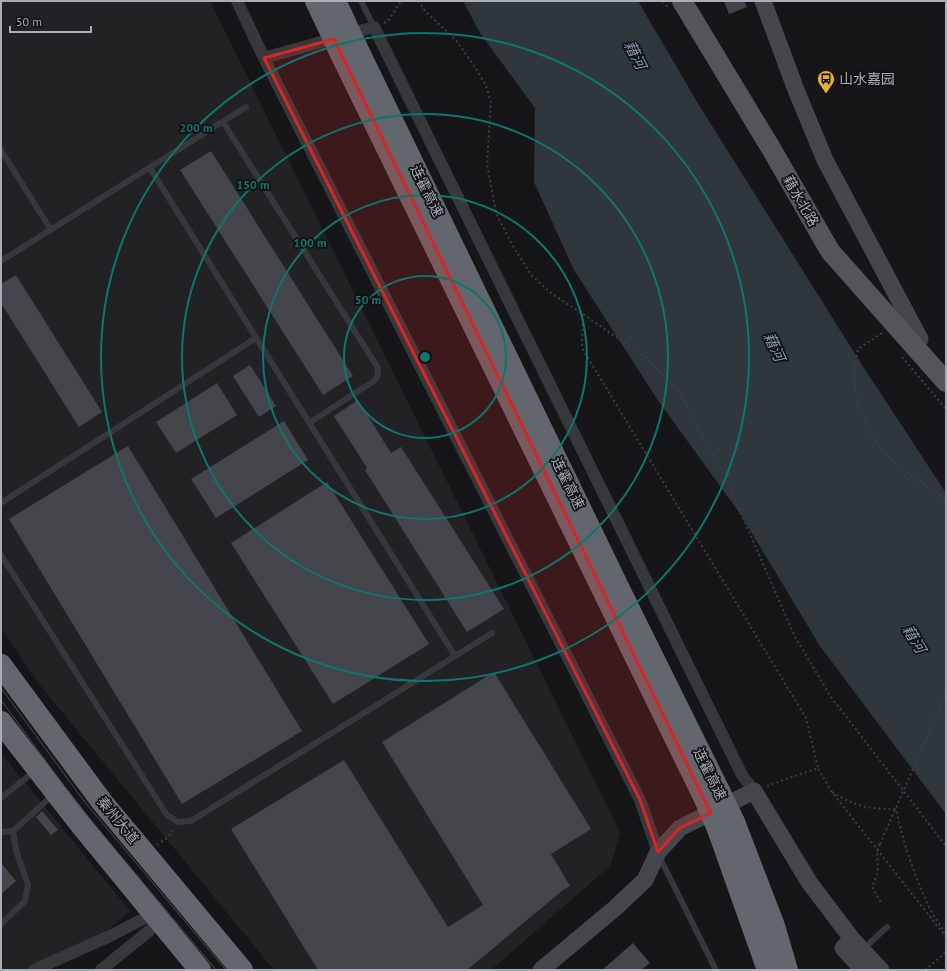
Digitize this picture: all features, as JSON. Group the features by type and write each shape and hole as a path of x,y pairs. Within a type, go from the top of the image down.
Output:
{"highway":[{"name":"连霍高速","path":"316,1 336,16 348,48 625,600 712,796 774,926 787,970"},
{"name":"秦州大道","path":"1,665 102,802 242,970"},
{"path":"1,722 56,793 200,970"},
{"name":"连霍高速","path":"726,825 768,970"}],"main road":[{"name":"藉水北路","path":"682,1 772,150 830,251 946,382"},
{"name":"藉水北路","path":"690,1 839,246 920,339 946,375"}],"street":[{"path":"237,1 264,58 640,800 658,852"},
{"path":"763,1 796,90 826,160 920,339"},
{"path":"264,58 374,27 742,775 754,791 809,882 857,944 881,970"},
{"path":"542,970 614,909 645,880 658,852 680,828 754,791"},
{"path":"34,970 110,936 145,918 156,917"},
{"path":"101,970 156,917"},
{"path":"857,944 843,948 863,970"}],"lane":[{"path":"361,1 374,27"},
{"path":"1,261 246,107"},
{"path":"223,122 378,368 378,375 374,381 309,423"},
{"path":"1,150 51,230"},
{"path":"150,168 455,656"},
{"path":"1,503 256,338"},
{"path":"1,555 167,815 178,822 192,822 492,633"},
{"path":"1,798 37,769"},
{"path":"1,832 13,831 56,793"},
{"path":"1,924 25,901 28,885 16,850 13,831"},
{"path":"658,852 716,970"},
{"path":"857,944 887,927"}],"path":[{"path":"374,27 388,21 401,1"},
{"path":"418,1 425,11 455,39 475,67 486,86 491,102 487,164 496,213 514,248 532,276 552,294 646,358 679,392 726,479 794,637 831,697 946,846"},
{"path":"583,314 582,348 806,718 818,768 831,791 877,851 946,936"},
{"path":"882,333 858,349 854,369 857,402 870,434 892,461 946,502"},
{"path":"882,904 872,887 878,872 877,851 946,694"},
{"path":"754,791 818,768"},
{"path":"831,791 851,803 873,809 896,809"},
{"path":"896,809 902,839 912,867 929,906 946,936"},
{"path":"145,853 168,837 178,822"},
{"path":"925,970 946,952"}],"highlighted area":[{"path":"334,39 711,813 680,828 658,852 640,800 264,58"}],"shaded area":[{"path":"1,1 210,1 620,832 611,865 491,970 274,970 35,679 1,628"},
{"path":"1,753 130,911 92,944 28,970 1,970"}],"water":[{"name":"藉河","path":"463,1 638,1 697,102 862,365 946,493 946,814 820,646 741,515 657,399 574,270 534,182 535,108 480,33"}],"building":[{"path":"724,1 744,1 747,7 729,14"},
{"path":"211,151 353,376 323,395 180,170"},
{"path":"16,275 102,412 79,427 1,303 1,284"},
{"path":"250,365 276,406 259,417 233,376"},
{"path":"217,383 237,415 176,453 156,422"},
{"path":"358,400 391,453 401,447 504,609 467,632 365,470 367,468 334,416"},
{"path":"284,421 308,460 216,518 191,479"},
{"path":"128,446 302,731 182,804 9,519"},
{"path":"327,482 429,644 333,704 231,543"},
{"path":"494,672 591,829 551,854 570,886 563,890 467,970 318,970 231,829 344,760 448,927 483,905 382,742"},
{"path":"42,811 58,830 51,835 36,817"},
{"path":"1,863 16,881 1,894"},
{"path":"633,943 650,963 641,970 602,970"}],"tram line":[{"path":"1,688 84,801 226,970"},
{"path":"1,700 78,805 216,970"}],"place":[{"name":"山水嘉园","path":"826,94"}]}
